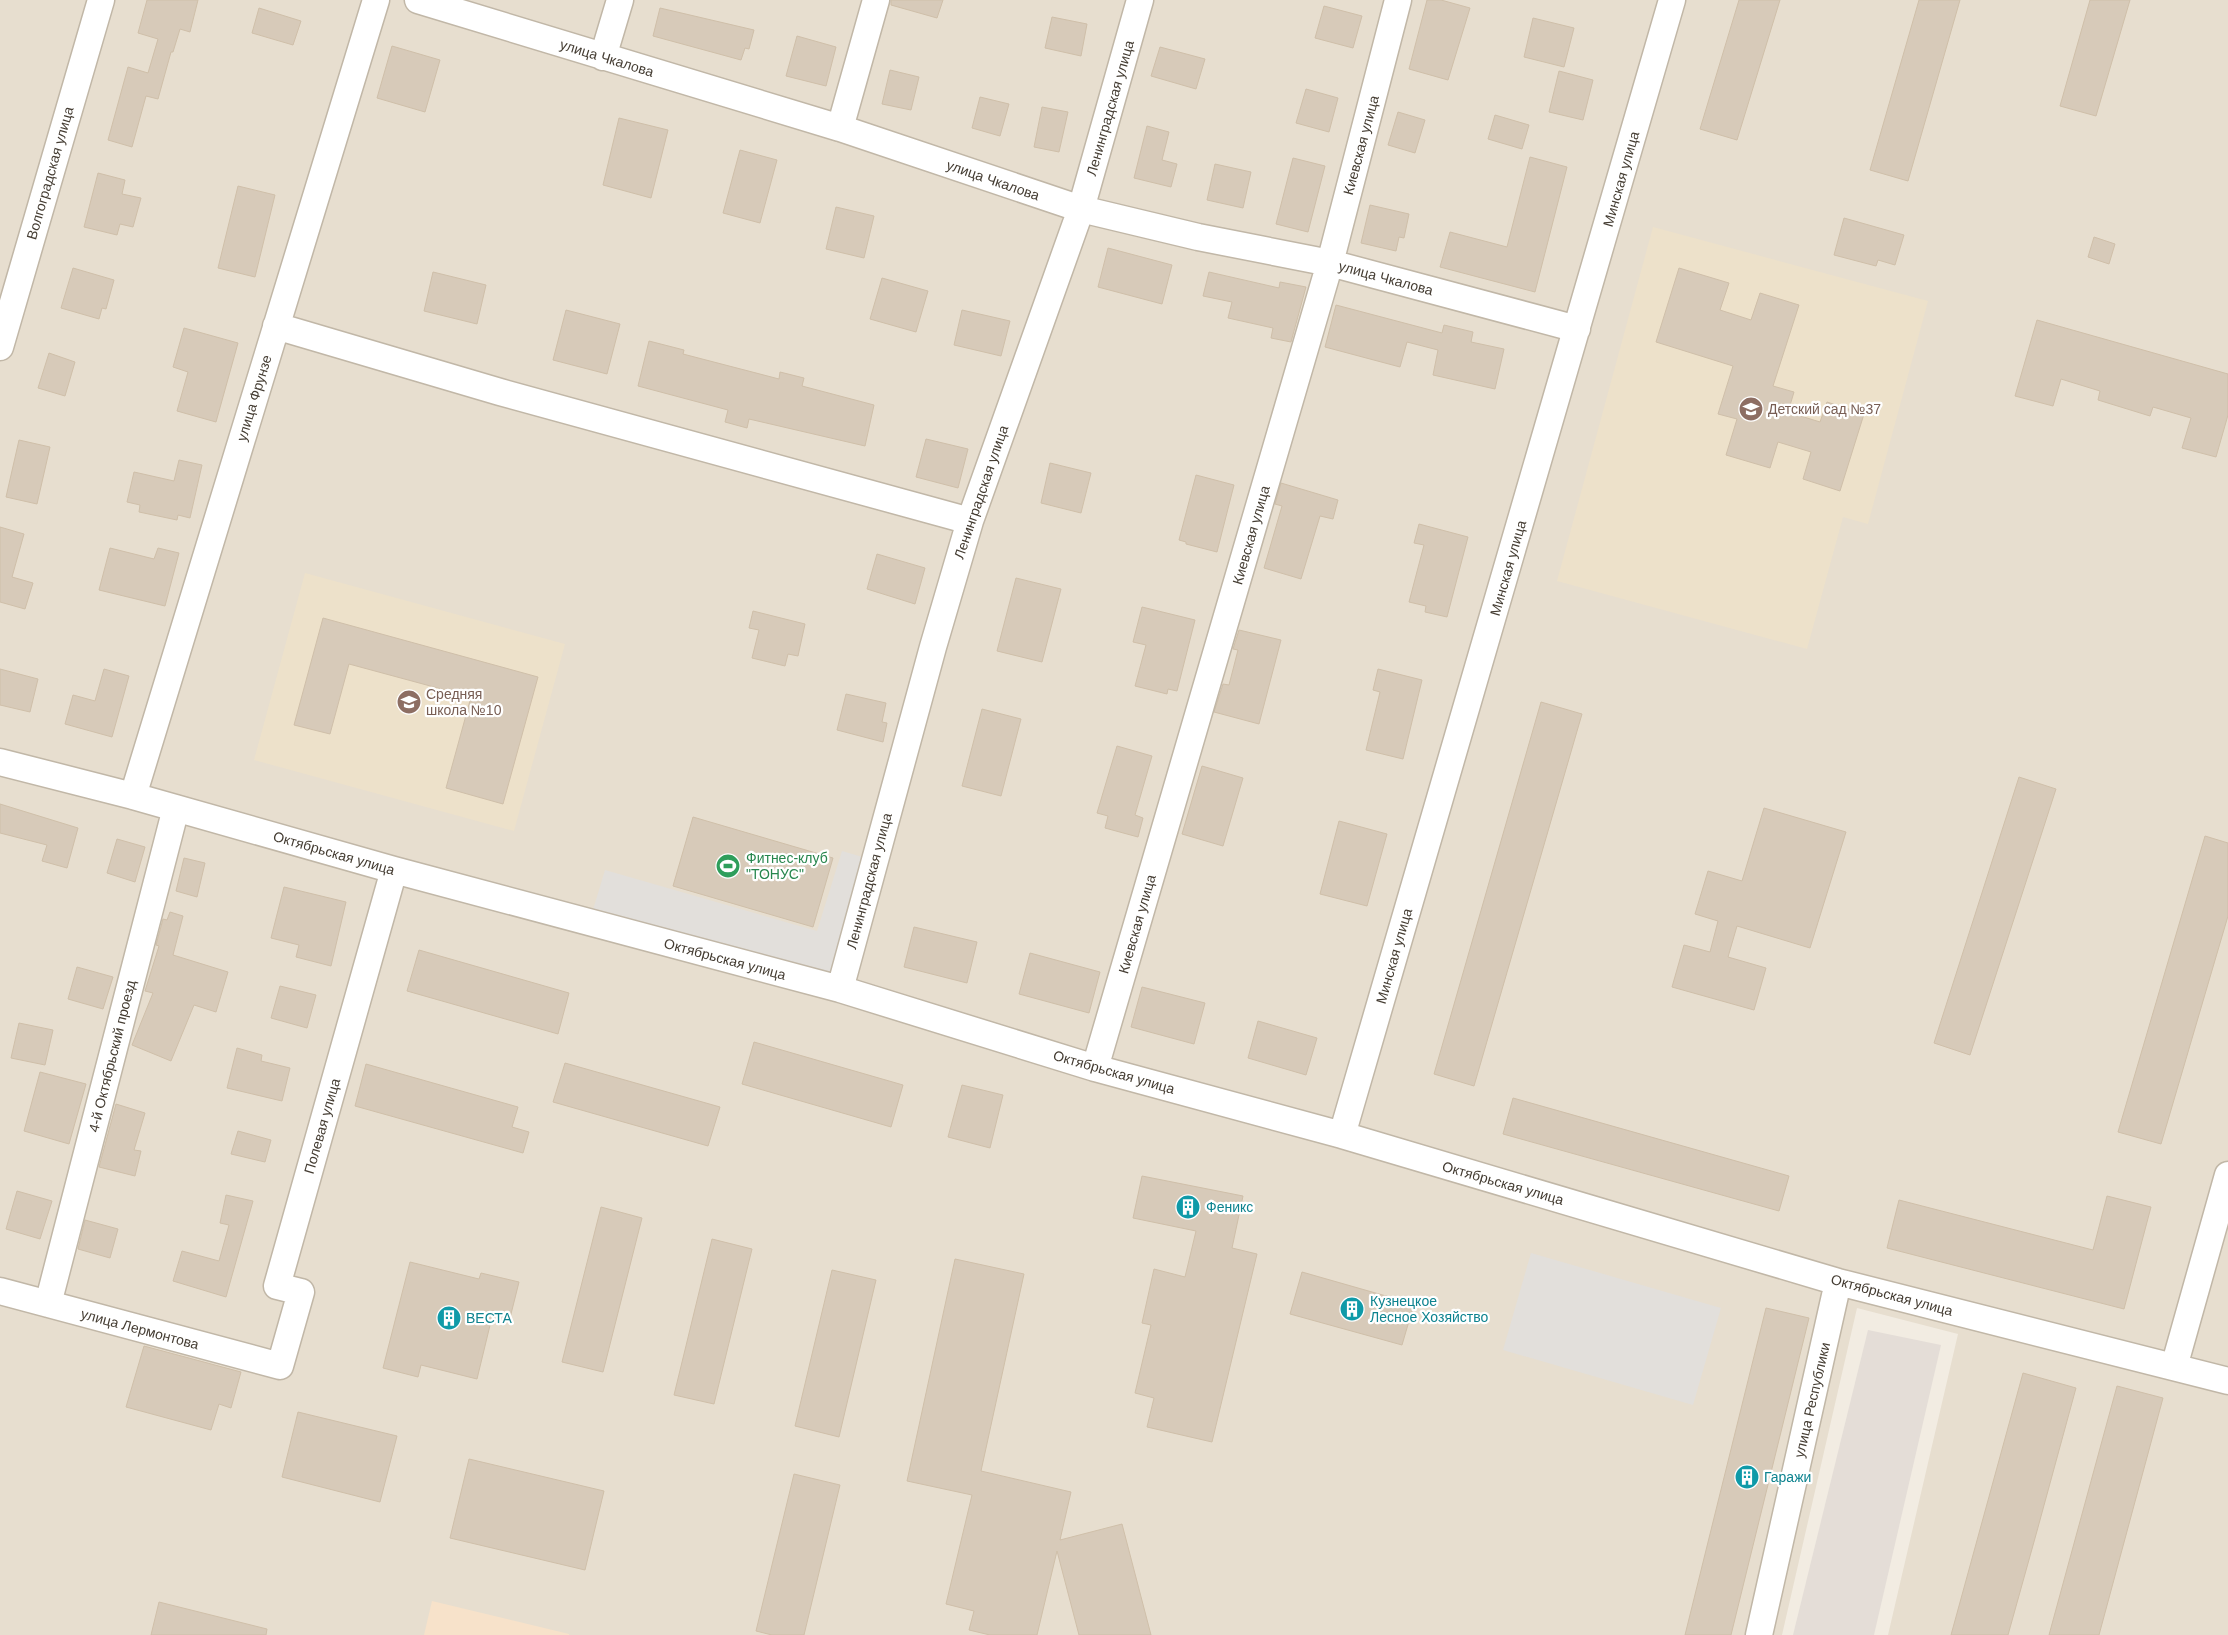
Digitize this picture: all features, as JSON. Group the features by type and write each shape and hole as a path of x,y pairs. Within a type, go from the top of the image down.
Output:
{"street":[{"name":"Волгоградская улица","path":"0,347 101,0"},
{"name":"улица Фрунзе","path":"132,796 376,0"},
{"name":"улица Чкалова","path":"418,0 840,128 1081,209 1198,237 1330,264 1577,329"},
{"path":"603,57 620,0"},
{"path":"840,128 876,0"},
{"name":"Ленинградская улица","path":"840,990 933,647 970,521 1081,209 1140,0"},
{"name":"Киевская улица","path":"1095,1068 1330,264 1398,0"},
{"name":"Минская улица","path":"1342,1135 1672,0"},
{"path":"276,326 500,392 970,521"},
{"name":"Октябрьская улица","path":"0,762 132,796 394,870 840,990 1095,1068 1342,1135 1838,1282 2228,1381"},
{"name":"4-й Октябрьский проезд","path":"48,1304 176,808"},
{"name":"Полевая улица","path":"280,1366 301,1292 277,1286 394,870"},
{"path":"2174,1367 2228,1175"},
{"name":"улица Республики","path":"1759,1635 1838,1282"},
{"name":"улица Лермонтова","path":"0,1290 280,1366"}],"shaded area":[{"path":"0,0 2228,0 2228,1635 1888,1635 1958,1334 1857,1308 1782,1635 0,1635"},
{"name":"Детский сад №37","path":"1653,227 1928,301 1868,524 1843,517 1807,649 1557,581"},
{"name":"Средняя школа №10","path":"305,573 565,644 514,831 254,760"},
{"path":"842,851 883,863 846,991 589,923 605,870 817,931"},
{"path":"1531,1253 1721,1308 1693,1405 1503,1350"},
{"path":"1868,1330 1941,1345 1874,1635 1793,1635"},
{"path":"432,1601 569,1634 569,1635 424,1635"}],"building":[{"path":"147,0 198,0 190,32 180,29 173,52 171,52 158,99 146,96 132,147 108,140 128,67 148,73 158,39 138,33"},
{"path":"891,0 943,0 937,18 891,5"},
{"path":"1427,0 1441,0 1470,8 1448,80 1409,69"},
{"path":"1739,0 1780,0 1737,140 1700,129"},
{"path":"1919,0 1960,0 1908,181 1870,170"},
{"path":"2090,0 2130,0 2096,116 2060,106"},
{"path":"1324,6 1362,16 1353,48 1315,38"},
{"path":"259,8 301,21 293,45 252,33"},
{"path":"660,8 754,30 749,49 745,48 741,60 653,36"},
{"path":"1052,17 1087,24 1081,56 1045,48"},
{"path":"1533,18 1574,28 1564,67 1524,57"},
{"path":"797,36 836,47 826,86 786,76"},
{"path":"392,46 440,60 425,112 377,98"},
{"path":"1160,47 1205,59 1196,89 1151,76"},
{"path":"890,70 919,77 911,110 882,104"},
{"path":"1559,71 1593,80 1583,120 1549,112"},
{"path":"1306,89 1338,98 1329,132 1296,123"},
{"path":"980,97 1009,104 1000,136 972,128"},
{"path":"1042,107 1068,112 1059,152 1034,147"},
{"path":"1398,112 1425,120 1415,153 1388,145"},
{"path":"1495,115 1529,125 1522,149 1488,139"},
{"path":"619,118 668,130 651,198 603,185"},
{"path":"1147,126 1169,132 1162,160 1177,164 1171,187 1134,178"},
{"path":"740,150 777,160 760,223 723,213"},
{"path":"1530,157 1567,167 1535,292 1440,267 1450,232 1507,247"},
{"path":"1293,158 1325,166 1308,232 1276,224"},
{"path":"1215,164 1251,172 1243,208 1207,200"},
{"path":"98,173 125,180 122,194 141,198 133,227 120,224 117,235 84,227"},
{"path":"238,186 275,195 255,277 218,268"},
{"path":"1370,205 1409,214 1404,238 1399,237 1396,251 1361,243"},
{"path":"836,207 874,216 864,258 826,249"},
{"path":"1844,218 1904,235 1895,265 1878,260 1876,266 1834,255"},
{"path":"2094,237 2115,244 2109,264 2088,257"},
{"path":"1108,248 1172,265 1162,304 1098,287"},
{"path":"73,268 114,280 106,309 102,308 99,319 61,308"},
{"path":"1679,268 1729,283 1720,310 1751,320 1760,293 1799,305 1773,386 1794,392 1788,412 1820,422 1827,402 1864,414 1840,491 1803,479 1811,452 1778,442 1770,468 1726,455 1737,419 1718,414 1733,366 1656,342"},
{"path":"433,272 486,285 477,324 424,311"},
{"path":"1209,272 1279,288 1280,282 1306,287 1291,342 1271,338 1273,328 1228,318 1232,302 1203,296"},
{"path":"882,278 928,291 916,332 870,319"},
{"path":"1336,305 1442,333 1444,325 1473,332 1471,342 1504,349 1495,389 1433,375 1438,350 1407,342 1400,367 1325,347"},
{"path":"566,310 620,324 607,374 553,360"},
{"path":"962,310 1010,321 1001,356 954,345"},
{"path":"2037,320 2228,374 2228,415 2216,457 2182,448 2191,418 2153,407 2150,416 2098,400 2100,391 2061,379 2053,406 2015,396"},
{"path":"184,328 238,343 216,422 177,411 188,372 173,367"},
{"path":"649,341 684,350 683,354 779,379 780,372 804,378 802,386 874,405 865,446 749,419 747,428 725,422 728,410 638,386"},
{"path":"49,353 75,362 65,396 38,388"},
{"path":"926,439 968,449 958,488 916,477"},
{"path":"19,440 50,447 37,504 6,497"},
{"path":"179,460 202,465 190,518 178,515 177,520 139,512 140,505 127,502 134,472 174,481"},
{"path":"1050,463 1091,473 1081,513 1041,503"},
{"path":"1196,475 1234,485 1217,552 1186,544 1186,542 1179,540"},
{"path":"1281,483 1338,500 1333,519 1320,516 1301,579 1264,568 1282,506 1275,504"},
{"path":"1419,524 1468,537 1447,617 1425,612 1426,606 1409,602 1424,545 1414,543"},
{"path":"0,527 24,534 12,577 33,583 25,609 0,602"},
{"path":"110,548 154,559 158,548 179,553 165,606 99,590"},
{"path":"877,554 925,568 915,604 867,589"},
{"path":"1016,578 1061,589 1042,662 997,651"},
{"path":"1142,607 1195,620 1177,691 1168,689 1167,694 1135,686 1146,645 1133,642"},
{"path":"753,611 805,624 798,656 788,654 785,666 752,658 759,630 749,628"},
{"path":"323,618 538,677 503,804 446,788 471,697 349,664 330,734 294,725"},
{"path":"1239,630 1281,640 1259,724 1214,712 1223,684 1229,685 1238,650 1233,649"},
{"path":"0,669 38,679 30,712 0,705"},
{"path":"104,669 129,676 112,737 65,724 73,695 95,701"},
{"path":"1378,669 1422,680 1403,759 1366,750 1380,692 1373,690"},
{"path":"846,694 886,703 882,722 887,723 883,742 837,730"},
{"path":"1541,702 1582,714 1474,1086 1434,1074"},
{"path":"982,709 1021,719 1001,796 962,786"},
{"path":"1117,746 1152,756 1135,815 1143,818 1138,837 1105,828 1108,816 1097,813"},
{"path":"1202,766 1243,778 1223,846 1182,834"},
{"path":"2019,777 2056,789 1970,1055 1934,1043"},
{"path":"0,804 78,828 67,868 42,861 47,845 0,833"},
{"path":"1764,808 1846,832 1810,948 1737,926 1728,957 1766,968 1754,1010 1672,987 1684,945 1710,952 1718,921 1695,914 1708,871 1742,881"},
{"path":"693,817 833,858 813,927 673,886"},
{"path":"1339,821 1387,834 1367,906 1320,894"},
{"path":"2205,836 2228,843 2228,916 2161,1144 2118,1132"},
{"path":"117,839 145,847 135,882 107,873"},
{"path":"184,858 205,863 197,897 176,891"},
{"path":"284,887 346,902 331,966 296,957 299,945 271,938"},
{"path":"170,912 183,916 173,955 228,972 216,1012 194,1005 171,1061 132,1045 153,993 145,991 159,946 156,945 163,919 167,920"},
{"path":"914,927 977,942 967,983 904,967"},
{"path":"419,950 569,993 558,1034 407,991"},
{"path":"1030,953 1100,972 1089,1013 1019,994"},
{"path":"77,967 113,977 103,1009 68,999"},
{"path":"280,986 316,995 307,1028 271,1018"},
{"path":"1142,987 1205,1003 1194,1044 1131,1027"},
{"path":"1258,1021 1317,1038 1306,1075 1248,1058"},
{"path":"19,1023 53,1030 45,1065 11,1058"},
{"path":"754,1042 903,1085 891,1127 742,1084"},
{"path":"237,1048 262,1055 261,1061 290,1068 282,1101 227,1088"},
{"path":"565,1063 720,1107 708,1146 553,1102"},
{"path":"366,1064 518,1107 512,1127 529,1132 523,1153 355,1106"},
{"path":"40,1072 86,1084 69,1144 24,1131"},
{"path":"962,1085 1003,1095 990,1148 948,1137"},
{"path":"1513,1098 1789,1176 1779,1211 1503,1134"},
{"path":"116,1104 145,1113 134,1150 141,1151 135,1176 99,1167"},
{"path":"238,1131 271,1140 265,1162 231,1154"},
{"path":"1142,1176 1243,1196 1232,1248 1257,1254 1212,1442 1147,1427 1154,1398 1135,1393 1151,1325 1142,1323 1154,1269 1185,1277 1196,1231 1133,1218"},
{"path":"17,1191 52,1201 40,1239 6,1229"},
{"path":"226,1195 253,1201 226,1297 173,1281 182,1251 219,1261 229,1225 220,1223"},
{"path":"2107,1196 2151,1207 2124,1309 1887,1248 1899,1200 2093,1250"},
{"path":"601,1207 642,1218 603,1372 562,1362"},
{"path":"85,1220 118,1229 110,1258 78,1249"},
{"path":"712,1239 752,1249 714,1404 674,1395"},
{"path":"955,1259 1024,1274 981,1471 1071,1492 1060,1540 1122,1524 1151,1635 1079,1635 1057,1551 1037,1635 990,1635 969,1630 974,1611 946,1604 972,1495 907,1481"},
{"name":"ВЕСТА","path":"410,1262 479,1279 481,1273 519,1282 509,1322 492,1317 477,1379 421,1365 418,1377 383,1368"},
{"path":"832,1270 876,1280 839,1437 795,1426"},
{"name":"Кузнецкое Лесное Хозяйство","path":"1302,1272 1414,1304 1402,1345 1290,1314"},
{"name":"Гаражи","path":"1766,1308 1809,1318 1731,1635 1685,1635"},
{"path":"144,1346 241,1372 231,1408 219,1404 211,1430 126,1407"},
{"path":"2023,1373 2076,1388 2037,1531 2008,1635 1951,1635"},
{"path":"2117,1386 2163,1398 2099,1635 2049,1635"},
{"path":"298,1412 397,1436 380,1502 282,1477"},
{"path":"469,1459 604,1491 585,1570 450,1538"},
{"path":"794,1474 840,1485 804,1635 772,1635 756,1631"},
{"path":"159,1602 267,1629 266,1635 151,1635"}],"place":[{"name":"Детский сад №37","path":"1751,409"},
{"name":"Средняя школа №10","path":"409,702"},
{"name":"Фитнес-клуб \"ТОНУС\"","path":"728,866"},
{"name":"Феникс","path":"1188,1207"},
{"name":"Кузнецкое Лесное Хозяйство","path":"1352,1309"},
{"name":"ВЕСТА","path":"449,1318"},
{"name":"Гаражи","path":"1747,1477"}]}
